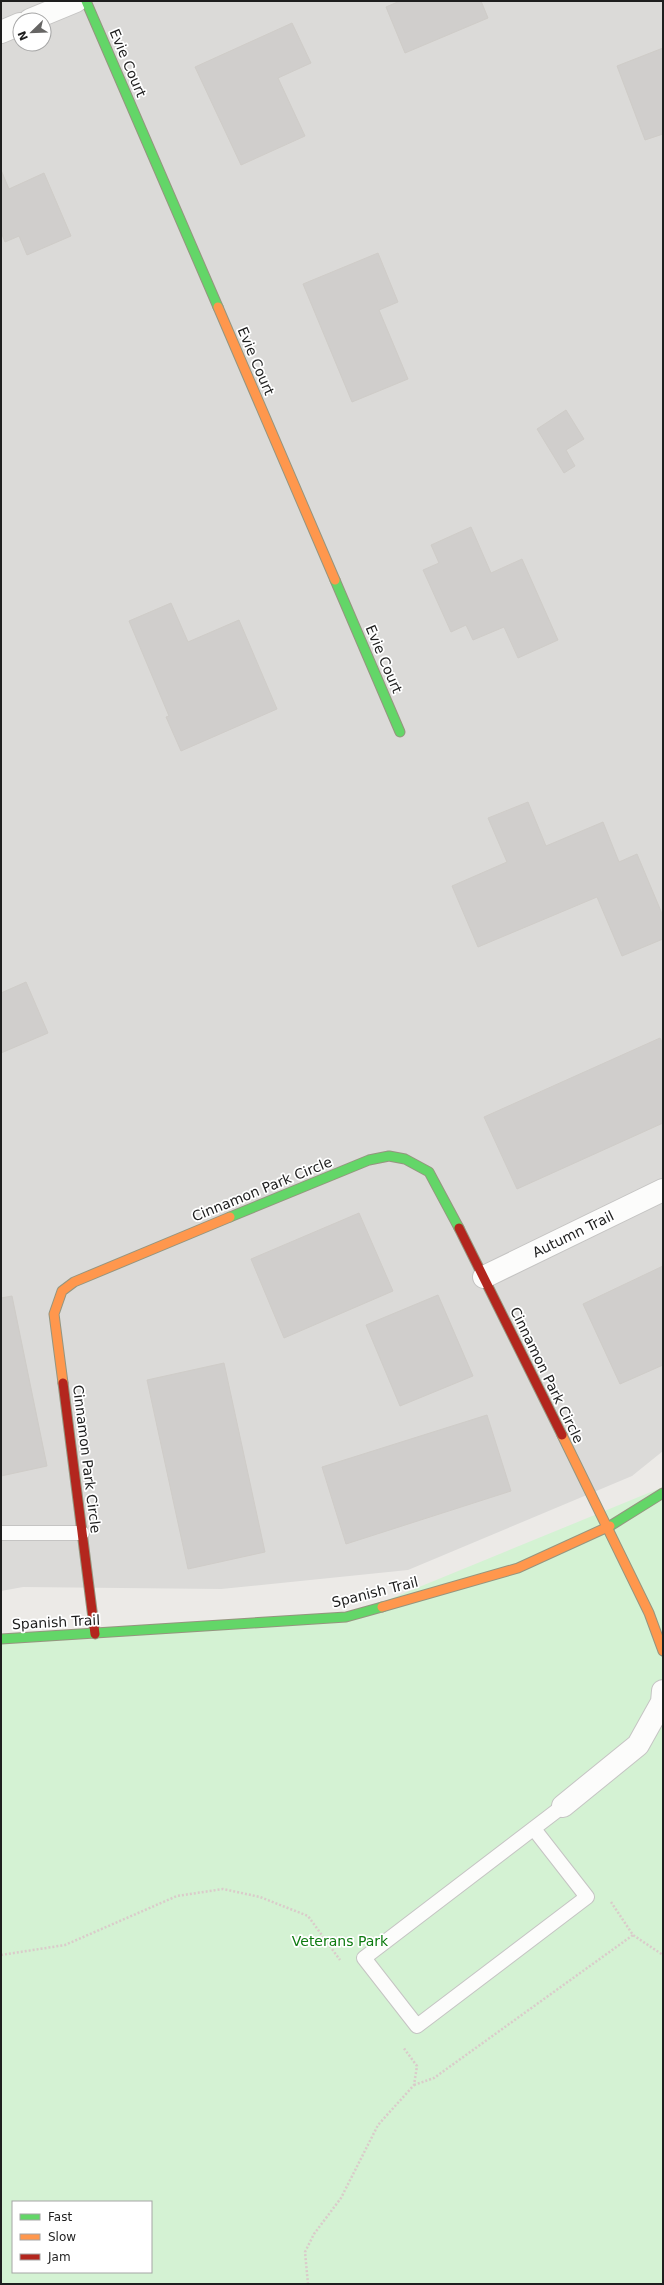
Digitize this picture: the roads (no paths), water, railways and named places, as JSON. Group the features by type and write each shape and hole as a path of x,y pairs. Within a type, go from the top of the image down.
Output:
{"street":[{"path":"49,12 76,1"},
{"name":"Evie Court","path":"86,1 400,732"},
{"path":"1,32 12,27"},
{"name":"Cinnamon Park Circle","path":"95,1634 54,1314 62,1291 74,1282 368,1160 389,1156 405,1159 429,1172 484,1277 649,1613 663,1651"},
{"name":"Autumn Trail","path":"484,1277 663,1190"},
{"name":"Spanish Trail","path":"1,1639 346,1617 518,1568 606,1528 663,1493"},
{"path":"563,1806 638,1745 662,1702 663,1691"}],"lane":[{"path":"1,1533 82,1533"},
{"path":"534,1828 587,1897 417,2026 364,1958 534,1828 563,1806"}],"park label":[{"name":"Veterans Park","path":"340,1941"}]}
